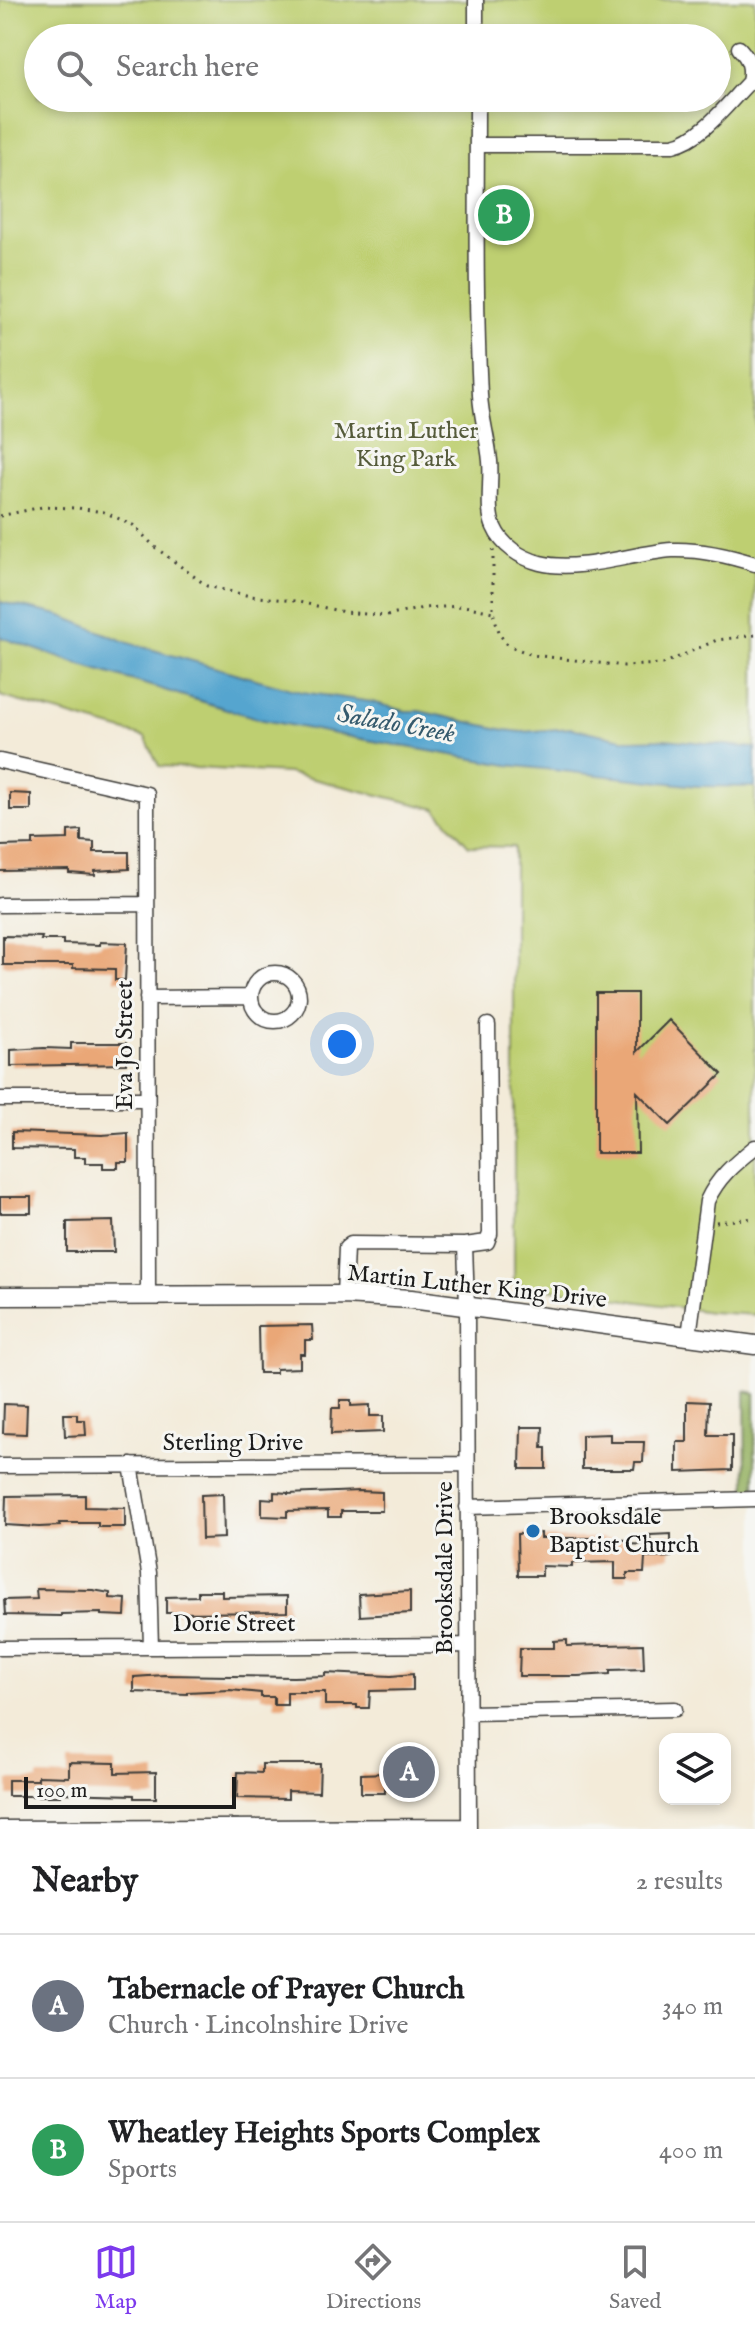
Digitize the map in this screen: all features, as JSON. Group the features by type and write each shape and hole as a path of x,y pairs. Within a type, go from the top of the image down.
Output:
{"main road":[{"name":"Martin Luther King Drive","path":"0,1296 344,1295 411,1299 755,1345"}],"street":[{"path":"476,0 476,24"},
{"path":"731,100 749,82 750,64 739,48"},
{"path":"477,112 480,399 490,460 493,526 518,554 552,565 565,566 682,550 723,554 755,564"},
{"path":"477,145 673,145 685,143 696,136 720,112"},
{"name":"Eva Jo Street","path":"0,761 147,794 148,1296"},
{"path":"0,905 147,904"},
{"path":"147,998 251,997"},
{"path":"344,1295 346,1248 351,1244 465,1245 487,1242 490,1234 488,1025"},
{"path":"0,1099 147,1099"},
{"path":"689,1336 707,1201 725,1171 755,1147"},
{"name":"Brooksdale Drive","path":"465,1245 469,1828"},
{"name":"Sterling Drive","path":"0,1466 467,1464"},
{"path":"131,1465 149,1573 151,1647"},
{"path":"467,1507 755,1499"},
{"name":"Dorie Street","path":"0,1648 468,1645"},
{"path":"468,1713 675,1709"},
{"path":"0,1828 469,1828"}],"path":[{"path":"0,516 42,507 104,512 133,525 156,548 207,586 250,596 387,616 423,608 464,606 493,612"},
{"path":"493,526 493,612 500,635 508,645 532,655 624,666 663,664 717,640 755,635"},
{"path":"704,1222 755,1218"}],"green space":[{"name":"Martin Luther King Park","path":"0,0 755,0 755,1315 710,1312 514,1284 514,847 469,846 436,809 288,773 159,766 145,737 0,696"},
{"path":"745,1391 755,1393 755,1491 746,1492"}],"water":[{"name":"Salado Creek","path":"0,602 59,615 129,643 302,692 372,702 505,730 522,732 571,728 628,740 665,739 755,748 755,787 697,786 508,765 263,720 0,637"}],"building":[{"path":"10,793 31,794 31,810 10,810"},
{"path":"81,830 81,841 94,842 94,852 129,852 129,869 95,871 95,875 69,873 69,870 0,871 0,846 33,845 33,840 68,839 68,831"},
{"path":"3,936 42,937 41,940 63,940 63,944 127,943 125,980 115,980 115,969 73,968 73,965 3,965"},
{"path":"596,993 637,993 637,1052 669,1020 722,1074 670,1125 637,1092 638,1153 596,1153"},
{"path":"71,1043 126,1043 126,1064 11,1066 11,1050 71,1049"},
{"path":"12,1132 128,1133 128,1162 118,1162 118,1168 103,1168 103,1163 85,1163 85,1157 74,1157 74,1149 12,1148"},
{"path":"0,1197 31,1197 31,1213 0,1213"},
{"path":"113,1221 114,1252 67,1252 67,1222"},
{"path":"312,1325 313,1340 305,1340 305,1354 300,1354 300,1368 259,1373 258,1326"},
{"path":"340,1400 351,1400 351,1406 370,1405 370,1416 383,1416 383,1432 331,1434 332,1408 340,1408"},
{"path":"687,1401 709,1402 708,1435 732,1435 732,1470 677,1472 677,1442 687,1442"},
{"path":"4,1404 27,1405 26,1434 3,1433"},
{"path":"64,1414 77,1414 77,1420 85,1420 86,1435 65,1436"},
{"path":"521,1427 543,1427 542,1448 546,1448 546,1469 520,1469"},
{"path":"610,1434 610,1442 644,1442 643,1462 635,1462 634,1469 582,1469 582,1435"},
{"path":"274,1492 382,1492 382,1511 341,1511 341,1517 328,1517 328,1510 287,1511 287,1517 262,1516 262,1498 274,1499"},
{"path":"223,1494 224,1538 202,1539 201,1495"},
{"path":"85,1495 85,1507 125,1508 125,1527 98,1527 98,1523 59,1523 60,1526 39,1527 5,1525 6,1496"},
{"path":"541,1533 541,1538 604,1538 627,1540 627,1544 651,1545 650,1535 671,1534 671,1557 645,1558 644,1573 627,1573 627,1579 615,1579 615,1562 572,1563 572,1567 542,1566 542,1576 518,1576 517,1534"},
{"path":"36,1589 110,1593 110,1598 126,1599 125,1616 101,1613 5,1615 4,1600 37,1599"},
{"path":"198,1591 222,1591 222,1597 287,1596 287,1612 166,1613 166,1597 198,1596"},
{"path":"410,1591 410,1613 360,1616 359,1594"},
{"path":"567,1640 567,1646 643,1644 644,1669 610,1670 610,1674 578,1676 519,1676 520,1648 554,1648 554,1641"},
{"path":"325,1673 413,1674 413,1690 370,1691 369,1708 325,1705 325,1692 287,1692 287,1705 274,1705 274,1697 230,1690 187,1694 134,1692 134,1677 293,1677 325,1676"},
{"path":"69,1762 115,1763 115,1773 156,1772 156,1798 61,1793 61,1796 8,1796 8,1780 38,1780 38,1776 69,1777"},
{"path":"262,1764 320,1764 319,1792 288,1791 288,1799 237,1798 238,1772 262,1773"},
{"path":"385,1773 385,1793 361,1793 361,1774"}],"place":[{"name":"Wheatley Heights Sports Complex","path":"504,215"},
{"name":"Brooksdale Baptist Church","path":"533,1531"},
{"name":"Tabernacle of Prayer Church","path":"409,1772"}]}
